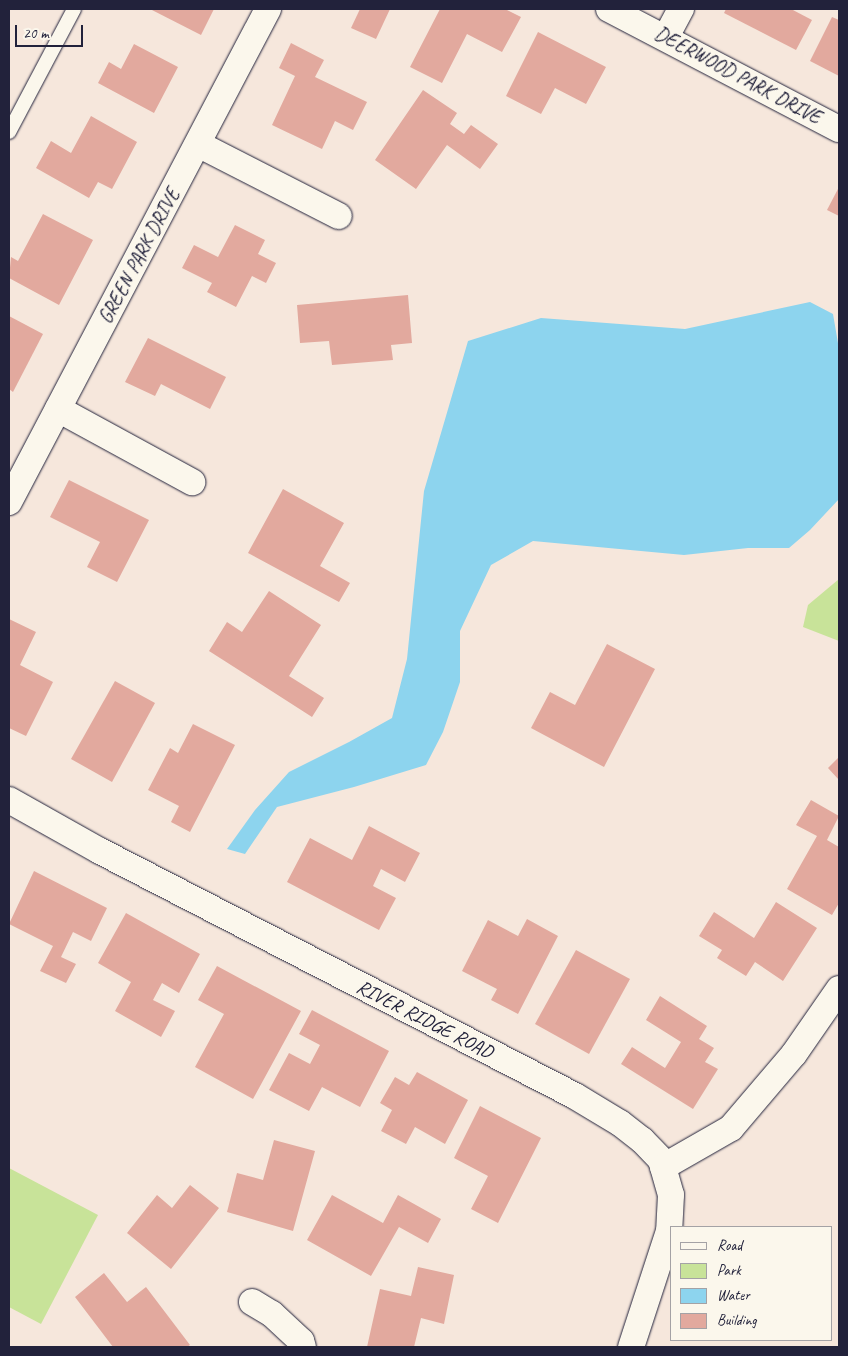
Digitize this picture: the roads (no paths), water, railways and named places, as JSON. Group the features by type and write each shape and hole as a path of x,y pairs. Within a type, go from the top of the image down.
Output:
{"street":[{"name":"GREEN PARK DRIVE","path":"9,502 268,9"},
{"name":"DEERWOOD PARK DRIVE","path":"609,9 666,37 839,129"},
{"path":"666,37 681,9"},
{"path":"198,144 339,216"},
{"path":"58,409 192,482"},
{"name":"RIVER RIDGE ROAD","path":"9,800 100,851 575,1096 620,1123 642,1140 661,1160 671,1195 669,1231 631,1347"},
{"path":"663,1166 731,1128 794,1054 839,990"},
{"path":"252,1302 272,1314 301,1341 303,1347"}],"lane":[{"path":"9,132 74,9"}],"water":[{"path":"810,302 833,314 839,349 839,499 810,530 789,548 748,548 684,555 533,541 491,565 460,631 460,682 443,732 426,765 354,787 277,807 245,854 227,849 255,810 289,772 392,718 407,659 424,491 468,341 541,318 685,329"}]}
